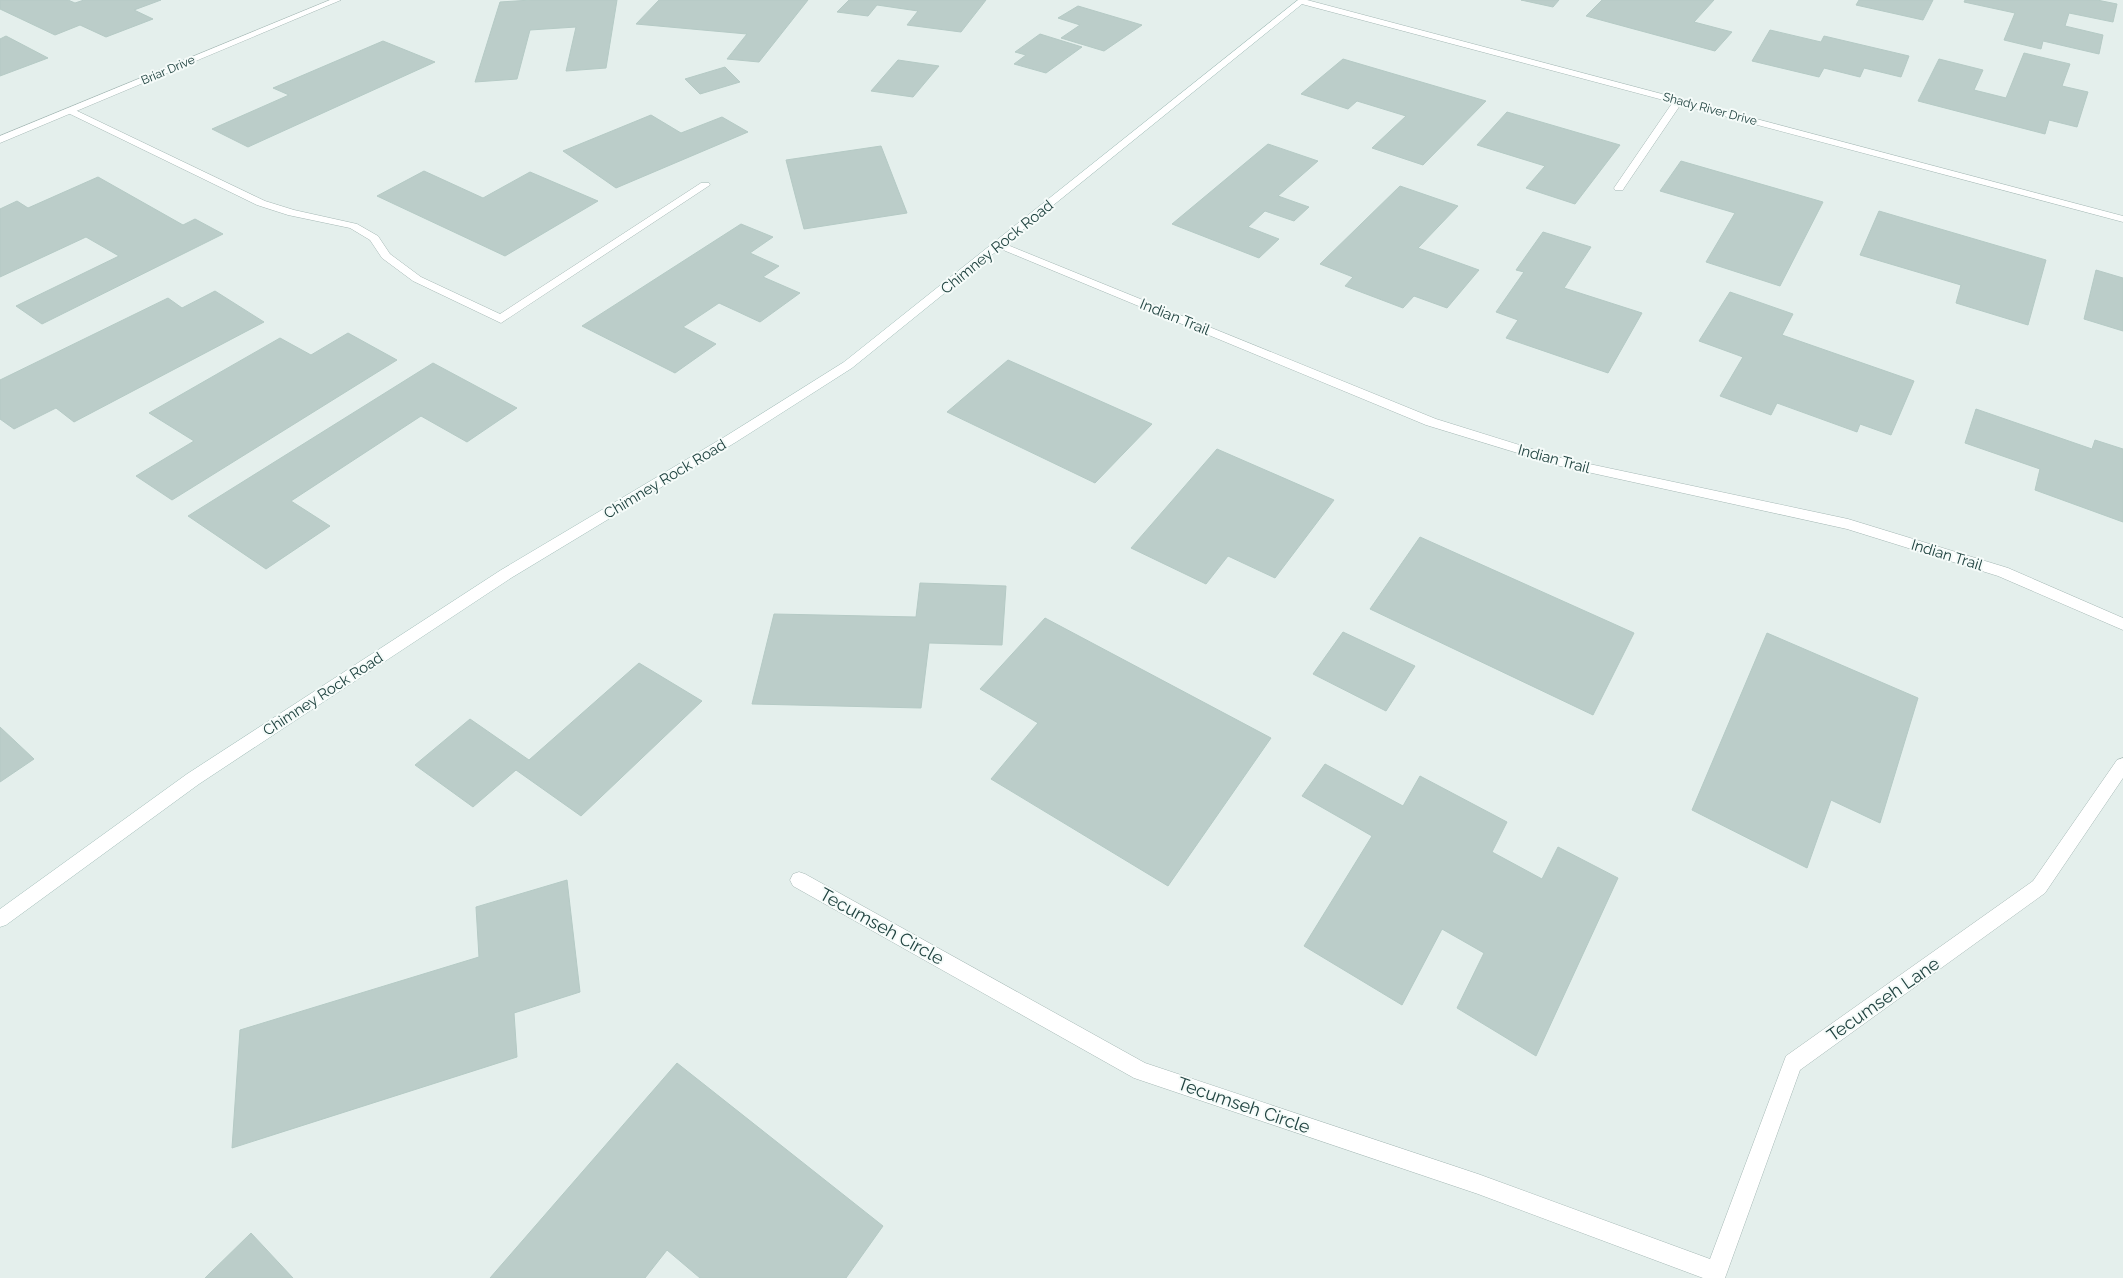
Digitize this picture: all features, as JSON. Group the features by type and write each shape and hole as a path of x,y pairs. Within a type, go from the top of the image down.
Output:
{"street":[{"name":"Briar Drive","path":"0,140 337,0"},
{"name":"Shady River Drive","path":"1300,0 2123,219"},
{"name":"Chimney Rock Road","path":"0,919 193,779 490,585 848,366 1000,245 1300,0"},
{"path":"1619,188 1678,101"},
{"path":"71,110 260,203 292,213 353,226 374,238 386,256 417,279 501,319 705,185"},
{"name":"Indian Trail","path":"1000,245 1431,422 1560,462 1848,524 2002,572 2123,624"},
{"name":"Tecumseh Lane","path":"1715,1275 1793,1063 2039,888 2123,765"},
{"name":"Tecumseh Circle","path":"799,880 1141,1071 1478,1184 1715,1275"}],"building":[{"path":"0,0 68,0 75,3 84,0 161,0 134,10 153,19 106,37 80,25 55,35 0,9"},
{"path":"617,0 606,68 566,71 576,27 530,30 517,79 475,82 500,2"},
{"path":"659,0 808,0 759,62 727,59 747,34 636,24"},
{"path":"849,0 986,0 961,32 907,25 918,11 877,5 868,16 837,12"},
{"path":"1521,0 1559,0 1553,7"},
{"path":"1602,0 1714,0 1694,22 1732,32 1715,51 1586,16"},
{"path":"1859,0 1933,0 1923,20 1856,5"},
{"path":"1965,0 2097,0 2117,4 2113,22 2069,13 2065,26 2103,35 2099,54 2043,41 2041,49 2004,40 2015,13 1964,2"},
{"path":"1078,6 1142,25 1104,51 1061,38 1080,25 1058,18"},
{"path":"1770,30 1821,42 1824,36 1909,56 1901,77 1864,68 1860,77 1824,68 1819,77 1752,61"},
{"path":"1040,34 1082,47 1046,73 1014,64 1026,55 1015,52"},
{"path":"6,36 48,58 0,76 0,39"},
{"path":"383,41 435,62 248,147 212,129 289,95 273,88"},
{"path":"2024,53 2070,64 2062,86 2088,92 2077,127 2049,120 2045,134 1918,101 1939,59 1983,70 1974,90 2006,98"},
{"path":"1343,59 1486,101 1423,165 1372,148 1406,116 1357,101 1348,109 1301,94"},
{"path":"898,60 939,66 913,97 871,91"},
{"path":"725,67 740,82 700,94 685,79"},
{"path":"1507,112 1620,145 1575,204 1526,188 1545,166 1477,145"},
{"path":"651,115 681,133 722,117 748,132 616,188 563,151"},
{"path":"1268,144 1318,161 1278,196 1309,207 1294,221 1265,211 1248,227 1279,239 1259,258 1172,224"},
{"path":"881,146 907,213 804,229 786,160"},
{"path":"1681,161 1823,202 1780,286 1706,262 1735,213 1660,191"},
{"path":"424,171 483,198 530,172 598,201 505,256 377,196"},
{"path":"98,177 183,225 195,219 223,234 42,324 16,306 119,256 86,237 0,277 0,209 17,201 28,208"},
{"path":"1400,186 1458,206 1418,248 1479,270 1447,308 1414,296 1403,308 1345,286 1353,277 1320,264"},
{"path":"1879,211 2046,260 2028,325 1956,303 1961,285 1860,255"},
{"path":"741,224 773,237 750,253 779,266 763,277 800,293 760,322 719,303 683,327 716,344 675,373 582,326"},
{"path":"1543,232 1591,247 1564,288 1642,313 1608,373 1506,338 1518,320 1496,312 1524,272 1516,270"},
{"path":"2096,270 2123,278 2123,331 2084,319"},
{"path":"215,291 264,322 74,422 56,408 14,429 0,419 0,380 168,298 182,308"},
{"path":"1730,292 1793,314 1782,335 1914,381 1891,435 1860,424 1857,432 1777,403 1771,415 1720,396 1743,357 1699,341"},
{"path":"348,333 397,360 172,500 136,476 194,441 149,413 280,338 311,355"},
{"path":"1008,360 1152,424 1095,483 947,412"},
{"path":"433,363 517,408 467,442 421,416 291,501 330,526 266,569 188,516"},
{"path":"1976,409 2092,449 2095,440 2123,449 2123,522 2035,490 2040,469 1965,443"},
{"path":"1217,449 1334,500 1275,578 1228,556 1206,584 1131,548"},
{"path":"1420,537 1634,633 1593,715 1370,609"},
{"path":"920,583 1006,586 1002,645 929,643 921,708 752,704 774,614 916,617"},
{"path":"1045,618 1271,738 1168,886 991,779 1038,723 980,689"},
{"path":"1343,632 1415,666 1386,711 1313,674"},
{"path":"1767,633 1918,698 1880,823 1831,800 1807,868 1692,810"},
{"path":"639,663 702,701 581,816 516,770 473,807 415,765 470,719 529,760"},
{"path":"0,727 34,759 0,782"},
{"path":"1325,764 1403,806 1420,776 1507,822 1492,852 1542,879 1558,847 1618,878 1536,1056 1457,1008 1484,953 1442,929 1402,1005 1304,946 1372,836 1302,796"},
{"path":"567,880 580,992 514,1013 517,1057 232,1148 240,1030 479,957 476,907"},
{"path":"677,1063 883,1226 846,1278 700,1278 667,1250 645,1278 490,1278"},
{"path":"251,1233 293,1278 205,1278"}]}
